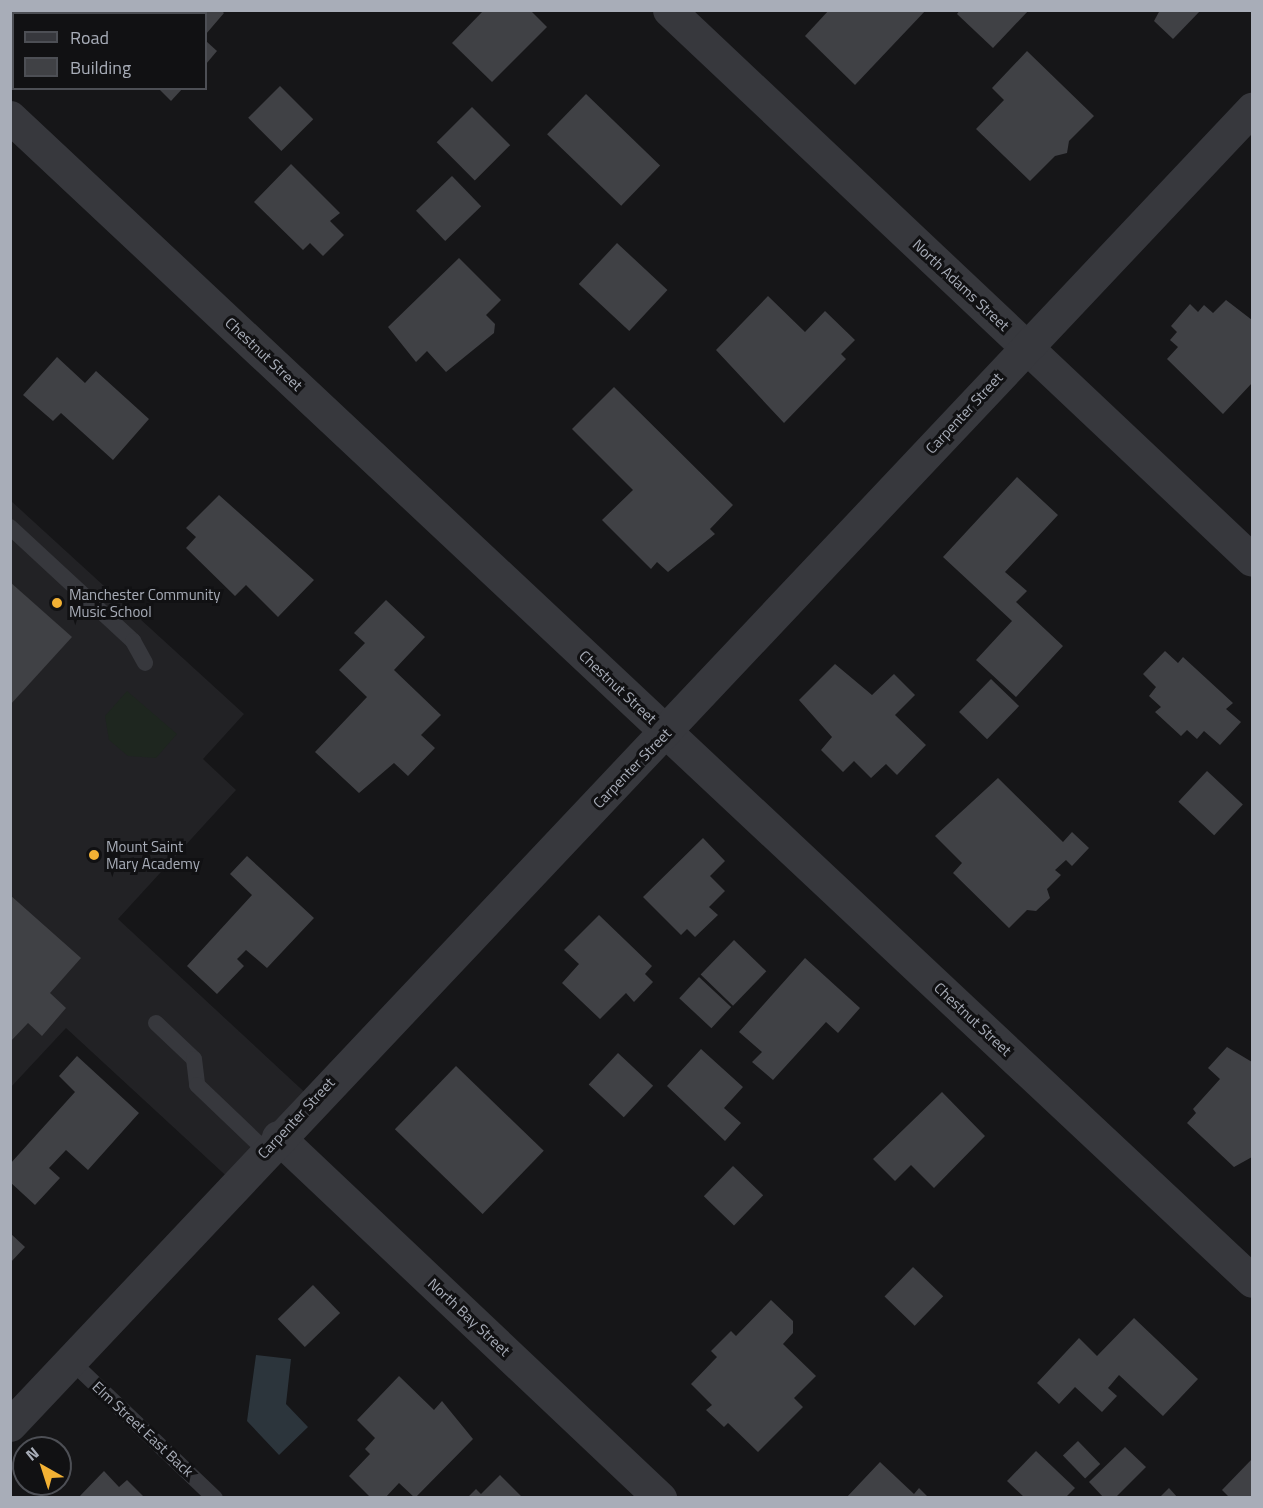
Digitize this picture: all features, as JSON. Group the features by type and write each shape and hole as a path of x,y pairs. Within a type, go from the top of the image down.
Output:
{"street":[{"name":"North Adams Street","path":"669,10 1252,560"},
{"name":"Carpenter Street","path":"10,1425 272,1144 667,733 1026,346 1252,109"},
{"name":"Chestnut Street","path":"10,117 1252,1281"},
{"name":"North Bay Street","path":"272,1144 660,1497"}],"lane":[{"path":"10,527 133,641 145,663"},
{"path":"156,1023 194,1059 197,1085 272,1144"},
{"name":"Elm Street East Back","path":"70,1360 215,1497"}],"shaded area":[{"name":"Mount Saint Mary Academy","path":"10,500 244,714 203,759 236,790 118,919 313,1100 235,1184 66,1028 11,1087"},
{"path":"127,691 177,734 156,758 128,756 109,740 105,716"},
{"path":"256,1355 291,1359 286,1404 308,1427 279,1455 247,1421"}],"building":[{"path":"137,10 221,10 224,13 207,33 207,12 136,12"},
{"path":"484,10 530,10 547,27 492,82 452,43"},
{"path":"829,10 926,10 855,85 805,36"},
{"path":"960,10 1029,10 993,48 957,14"},
{"path":"1160,10 1201,10 1173,39 1154,21"},
{"path":"207,42 217,51 207,63"},
{"path":"1027,51 1094,116 1069,141 1067,153 1055,156 1030,181 976,129 1004,100 992,88"},
{"path":"280,86 313,119 281,151 248,118"},
{"path":"160,90 181,90 171,101"},
{"path":"586,94 660,166 621,206 547,134"},
{"path":"472,107 510,145 475,181 437,142"},
{"path":"291,164 340,213 330,221 344,235 323,256 310,243 303,250 254,202"},
{"path":"452,176 481,206 445,241 416,211"},
{"path":"617,243 667,290 629,331 579,284"},
{"path":"459,258 501,300 486,315 495,324 494,333 446,372 427,351 416,362 388,327"},
{"path":"768,296 805,332 825,311 855,340 841,354 846,359 784,423 716,350"},
{"path":"1226,300 1252,320 1252,383 1223,414 1167,359 1178,347 1170,340 1177,332 1171,326 1190,304 1198,312 1204,305 1213,313"},
{"path":"57,357 85,383 96,371 149,419 113,460 61,413 53,421 23,395"},
{"path":"614,387 733,505 710,529 715,534 668,572 657,562 651,569 602,520 633,490 572,429"},
{"path":"1017,477 1058,515 1005,572 1027,591 1016,602 1063,646 1016,697 976,660 1012,621 943,557"},
{"path":"219,495 314,580 278,617 246,585 235,596 186,548 196,537 186,528"},
{"path":"10,582 72,637 10,705"},
{"path":"386,600 425,637 394,670 441,715 421,735 435,748 408,776 394,763 359,793 315,752 367,697 339,670 365,643 354,633"},
{"path":"1165,651 1178,663 1183,657 1233,703 1226,709 1241,722 1220,745 1204,731 1197,739 1187,730 1181,736 1155,712 1161,707 1149,696 1156,687 1143,674"},
{"path":"835,664 872,695 894,674 915,695 895,715 926,745 897,775 886,764 871,778 854,761 843,772 821,750 832,737 799,700"},
{"path":"991,679 1019,706 987,739 959,712"},
{"path":"1207,771 1243,804 1214,835 1178,802"},
{"path":"998,778 1063,842 1072,832 1089,848 1072,866 1066,860 1055,870 1061,875 1047,889 1050,898 1036,911 1027,910 1009,928 953,873 962,863 935,836"},
{"path":"703,838 725,861 710,876 725,891 709,907 718,915 695,937 687,929 681,935 643,897"},
{"path":"247,856 314,918 267,968 246,950 237,959 244,966 217,994 187,966 252,895 230,874"},
{"path":"10,895 81,958 50,993 66,1008 42,1036 28,1023 10,1042"},
{"path":"599,915 652,966 645,974 653,982 634,1002 626,993 600,1019 562,983 579,964 564,950"},
{"path":"734,940 766,971 733,1006 701,975"},
{"path":"805,958 860,1008 838,1033 826,1022 773,1080 752,1062 762,1052 739,1032"},
{"path":"699,977 731,1007 711,1028 679,998"},
{"path":"1227,1047 1252,1062 1252,1157 1234,1167 1187,1123 1196,1113 1193,1109 1220,1079 1208,1068"},
{"path":"701,1049 743,1087 724,1108 741,1123 725,1141 667,1086"},
{"path":"618,1053 653,1086 624,1117 589,1084"},
{"path":"77,1056 139,1113 88,1170 66,1150 49,1168 60,1178 35,1205 10,1182 10,1164 75,1092 59,1076"},
{"path":"456,1066 544,1151 483,1214 395,1129"},
{"path":"942,1092 985,1136 934,1188 911,1165 895,1181 873,1159"},
{"path":"733,1166 763,1195 734,1225 704,1196"},
{"path":"10,1233 25,1247 10,1263"},
{"path":"913,1267 943,1296 915,1326 885,1296"},
{"path":"313,1285 340,1313 305,1347 278,1319"},
{"path":"771,1300 793,1321 793,1333 783,1344 816,1376 794,1398 803,1407 758,1452 728,1423 724,1427 706,1410 712,1405 691,1384 717,1357 711,1351 731,1331 736,1336"},
{"path":"1134,1318 1198,1379 1163,1416 1119,1375 1108,1388 1117,1396 1102,1412 1075,1387 1059,1404 1037,1383 1079,1338 1097,1356"},
{"path":"399,1376 434,1410 442,1401 473,1439 415,1498 399,1483 385,1498 371,1498 349,1476 370,1454 365,1449 375,1438 357,1420"},
{"path":"1078,1441 1100,1464 1085,1479 1063,1456"},
{"path":"1125,1447 1146,1467 1115,1498 1104,1498 1089,1482"},
{"path":"1036,1451 1075,1488 1065,1498 1025,1498 1007,1481"},
{"path":"1252,1459 1252,1498 1230,1498 1222,1490"},
{"path":"880,1462 914,1494 919,1488 929,1498 846,1498"},
{"path":"104,1471 119,1487 127,1480 145,1498 78,1498"},
{"path":"500,1475 523,1498 467,1498 476,1489 481,1494"},
{"path":"1169,1488 1178,1498 1159,1498"}],"place":[{"name":"Manchester Community Music School","path":"57,603"},
{"name":"Mount Saint Mary Academy","path":"94,855"}]}
